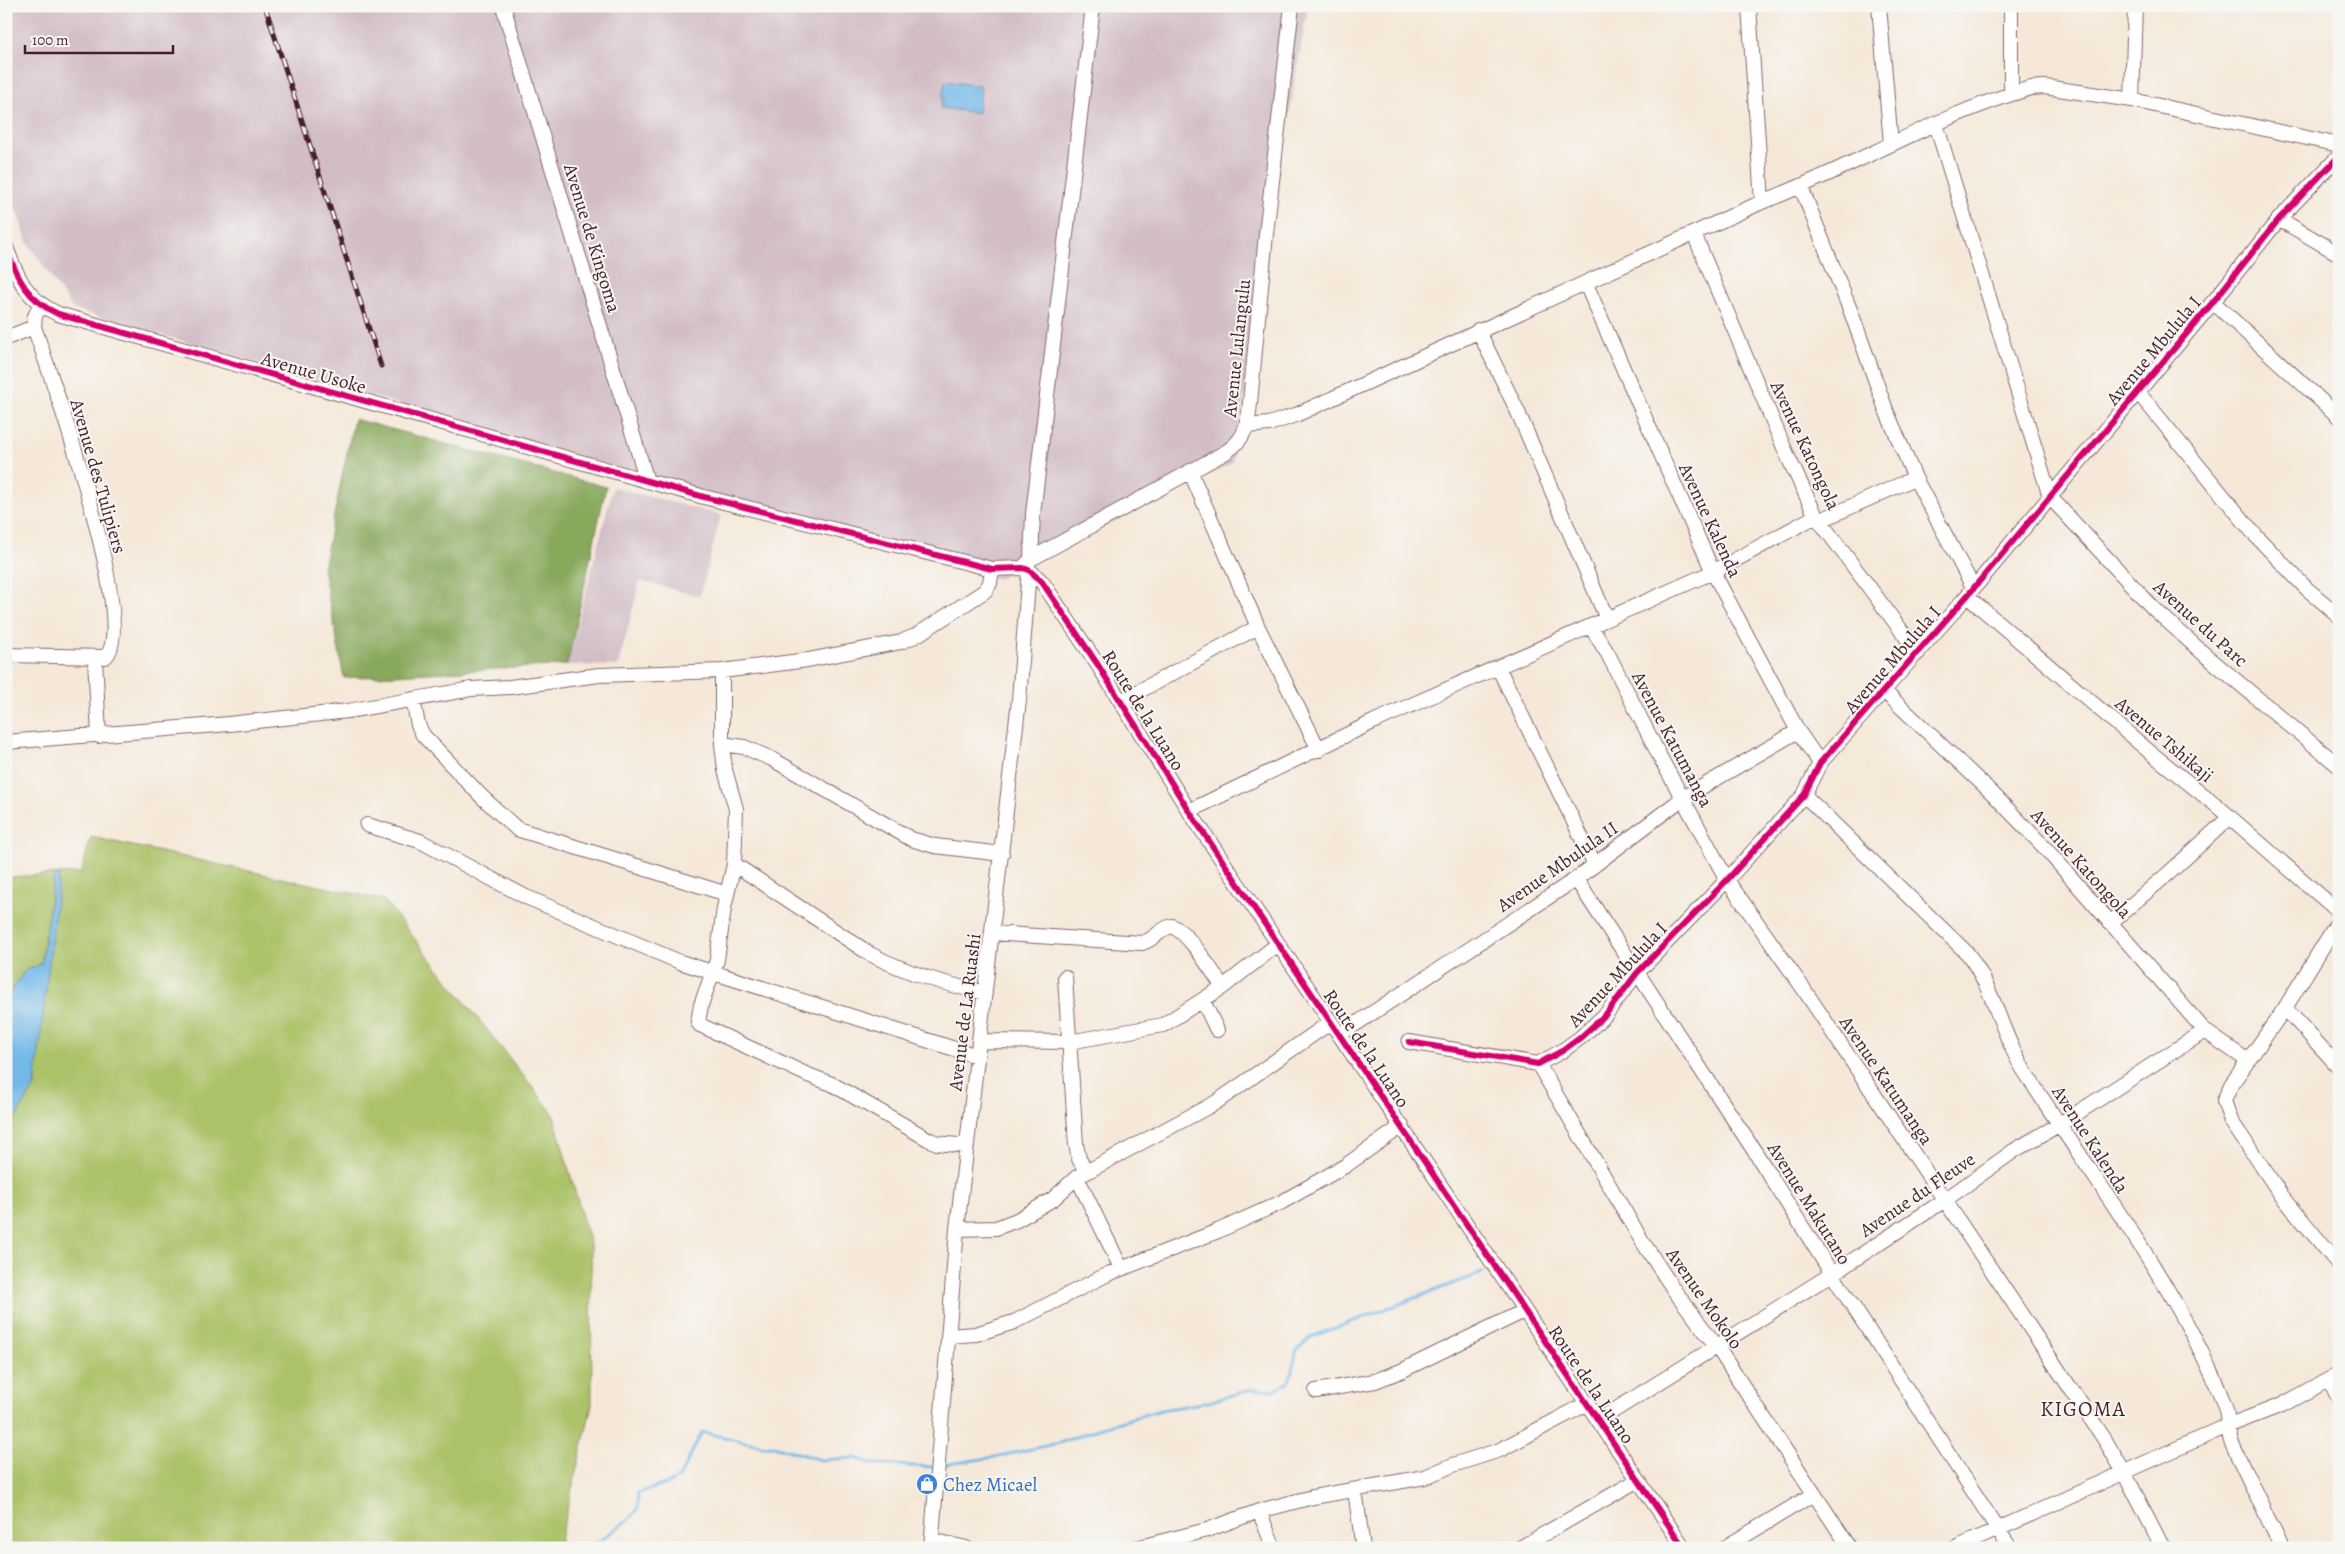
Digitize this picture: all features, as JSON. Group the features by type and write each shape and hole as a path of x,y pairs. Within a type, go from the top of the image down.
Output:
{"street":[{"name":"Avenue de Kingoma","path":"502,6 648,481"},
{"name":"Avenue de La Ruashi","path":"932,1544 957,1229 1002,854 1019,700 1028,565 1093,6"},
{"name":"Avenue Lulangulu","path":"1028,565 1233,447 1241,439 1246,426 1292,6"},
{"path":"1749,6 1762,202"},
{"path":"1879,6 1891,144"},
{"path":"2011,6 2011,94"},
{"path":"2132,100 2135,6"},
{"path":"1246,426 1269,424 1296,415 1478,330 1586,284 1936,124 2011,94 2037,86 2132,100 2339,145"},
{"path":"1936,124 2050,497"},
{"name":"Avenue Mbulula I","path":"1538,1064 1562,1051 1593,1027 1619,999 1638,972 1727,880 1804,795 1820,764 1885,692 2050,497 2279,220 2339,156"},
{"path":"1801,187 1851,312 1886,410 1915,478 1970,591"},
{"path":"2279,220 2339,254"},
{"name":"Avenue Katongola","path":"1694,234 1784,448 1818,518 1918,653"},
{"name":"Avenue Usoke","path":"6,247 25,288 41,306 67,317 648,481 992,569 1028,565"},
{"name":"Avenue Kalenda","path":"1586,284 1713,572 1798,731 1820,764"},
{"path":"2213,302 2339,417"},
{"path":"6,338 34,327 35,316 41,306"},
{"name":"Avenue des Tulipiers","path":"34,327 73,443 100,534 111,602 113,640 108,655 96,658"},
{"path":"1478,330 1517,410 1607,619"},
{"path":"2137,391 2256,536 2306,588 2339,616"},
{"path":"1190,471 1258,627 1319,750"},
{"path":"1189,811 1319,750 1373,722 1713,572 1818,518 1915,478"},
{"name":"Avenue du Parc","path":"2050,497 2153,608 2204,654 2339,766"},
{"name":"Route de la Luano","path":"1028,565 1042,582 1121,701 1189,811 1402,1126 1524,1311 1588,1403 1681,1547"},
{"path":"6,742 100,736 348,711 471,689 510,687 599,675 722,671 808,660 901,642 917,635 985,591 990,583 992,569"},
{"name":"Avenue Tshikaji","path":"1970,591 2144,747 2230,817 2339,912"},
{"path":"1121,701 1258,627"},
{"name":"Avenue Katumanga","path":"1591,627 1608,654 1727,880 1946,1200 2125,1474 2163,1548"},
{"path":"6,655 96,658 100,736"},
{"path":"1498,667 1595,865"},
{"path":"722,671 722,744 725,770 736,809 734,864 727,894 718,952 697,1017 700,1025 808,1075 832,1084 928,1139 937,1143 967,1146"},
{"name":"Avenue Katongola","path":"1885,692 2012,813 2205,1031 2248,1061"},
{"path":"413,699 418,725 424,736 482,797 517,829 727,894"},
{"name":"Avenue Mbulula II","path":"1339,1034 1576,879 1683,798 1798,731"},
{"path":"722,744 744,747 772,759 912,839 935,846 1002,854"},
{"name":"Avenue Kalenda","path":"1804,795 1892,879 1974,962 1980,971 2008,1042 2024,1071 2161,1280 2181,1315 2214,1380 2225,1407 2227,1426 2232,1444 2282,1548"},
{"path":"2110,923 2152,888 2230,817"},
{"path":"367,825 420,841 526,897 642,947 712,972 946,1048 977,1056"},
{"path":"734,864 870,954 893,966 914,975 985,993"},
{"name":"Avenue Makutano","path":"1576,879 1755,1152 2010,1548"},
{"path":"2339,920 2285,1008 2226,1094 2224,1101 2226,1112 2286,1202 2339,1265"},
{"path":"992,934 1142,943 1147,942 1167,927 1172,926 1181,932 1223,987"},
{"path":"979,1041 1069,1042 1163,1025 1223,987 1278,944"},
{"path":"1065,976 1076,1144 1082,1174 1121,1268"},
{"path":"1202,1000 1217,1030"},
{"path":"2285,1008 2339,1067"},
{"path":"957,1229 989,1228 1008,1225 1053,1199 1082,1174 1215,1103 1331,1022"},
{"name":"Avenue du Fleuve","path":"1599,1420 1832,1274 1946,1200 2015,1150 2060,1124 2205,1031"},
{"path":"1409,1042 1538,1064"},
{"name":"Avenue Mokolo","path":"1538,1064 1642,1241 1674,1290 1716,1347 1850,1548"},
{"path":"948,1336 976,1334 1002,1328 1121,1268 1218,1231 1282,1202 1346,1166 1402,1126"},
{"path":"1316,1391 1375,1381 1401,1371 1524,1311"},
{"path":"1956,1548 1997,1528 2125,1474 2227,1426 2282,1405 2334,1378 2339,1398"},
{"path":"1136,1548 1206,1530 1259,1511 1313,1497 1416,1480 1453,1465 1481,1458 1500,1450 1588,1403"},
{"path":"1520,1548 1638,1480"},
{"path":"1355,1490 1363,1548"},
{"path":"1724,1548 1814,1494"},
{"path":"1259,1511 1274,1548"},
{"path":"932,1544 966,1548"}],"shaded area":[{"path":"6,6 1308,6 1268,234 1266,284 1232,463 998,579 73,309 27,242 6,180"},
{"path":"613,487 721,515 700,596 640,581 618,666 567,665"}],"green space":[{"path":"354,419 606,487 567,665 344,678 323,568"},
{"path":"91,837 384,900 553,1113 591,1248 592,1405 558,1548 6,1548 6,1154 11,1125 35,1086 54,875 41,964 25,971 6,998 6,877 81,873"}],"water":[{"path":"945,81 981,86 978,113 941,108"},
{"path":"54,875 59,875 35,1086 11,1125 6,1154 6,998 25,971 41,964"}],"waterway":[{"path":"942,1465 995,1457 1059,1443 1109,1425 1161,1410 1208,1402 1253,1389 1273,1391 1289,1382 1297,1350 1311,1337 1482,1273"},
{"path":"590,1548 628,1520 638,1509 638,1493 672,1482 680,1476 702,1432 763,1446 774,1446 821,1460 855,1458 874,1464 933,1467"}],"railway":[{"path":"265,6 381,366"}],"cycle path":[{"path":"1409,1042 1538,1064 1562,1051 1580,1038 1606,1014 1637,973 1727,880 1804,795 1820,763 1967,596 2213,302 2279,219 2339,156"},
{"path":"6,247 14,269 24,287 38,302 58,314 704,497 992,569 1023,568 1029,570 1042,582 1098,665 1189,811 1684,1548"}],"place":[{"name":"Chez Micael","path":"927,1484"}],"district":[{"name":"KIGOMA","path":"2083,1409"}]}
